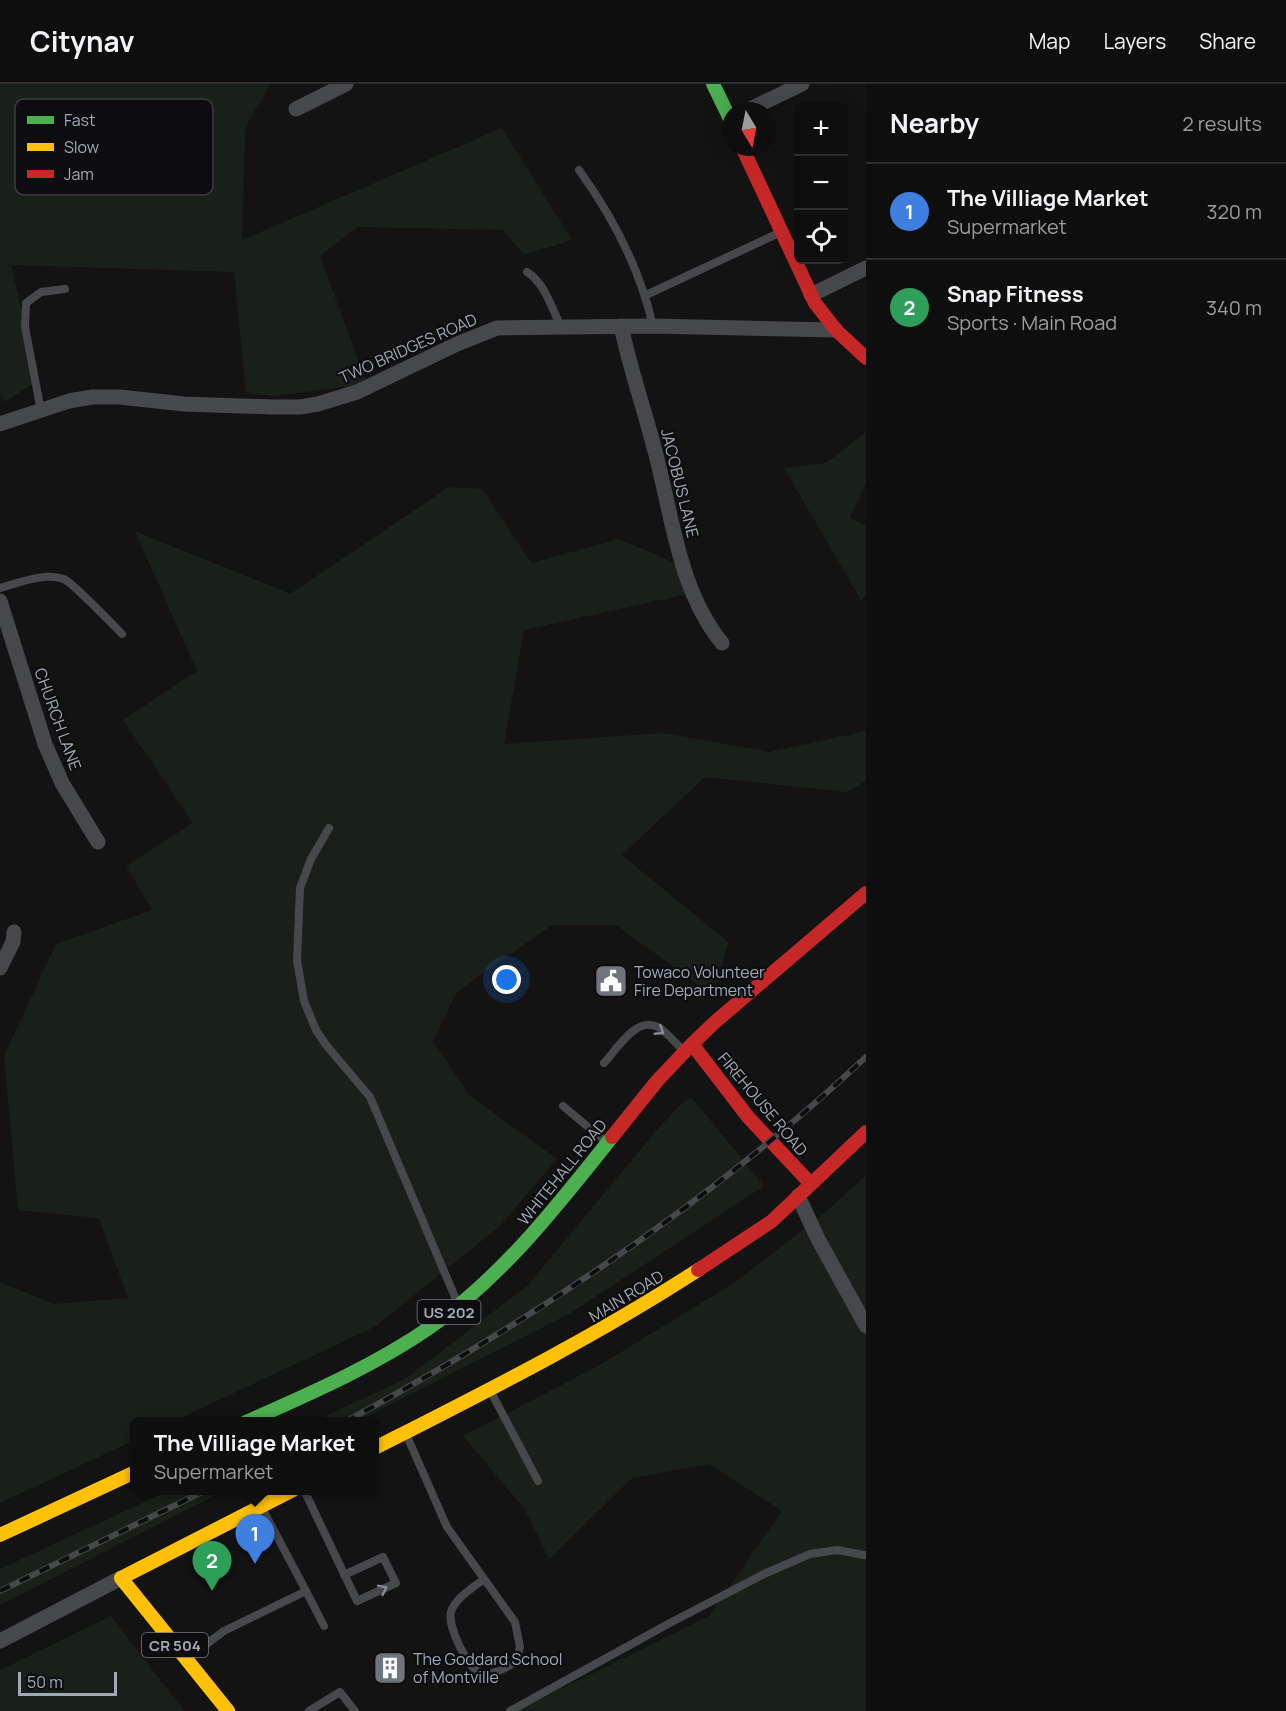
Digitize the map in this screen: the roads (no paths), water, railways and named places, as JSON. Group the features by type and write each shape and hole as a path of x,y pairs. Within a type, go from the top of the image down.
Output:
{"main road":[{"path":"713,84 722,102"},
{"path":"746,156 811,295 836,330 866,358"},
{"name":"WHITEHALL ROAD","path":"257,1417 385,1355 416,1337 459,1305 520,1249 654,1085 688,1048 715,1022 866,893"},
{"name":"FIREHOUSE ROAD","path":"688,1048 778,1151 811,1184"},
{"name":"MAIN ROAD","path":"379,1446 577,1344 655,1299 772,1221 866,1132"},
{"path":"0,1535 130,1474"},
{"path":"121,1578 285,1495"},
{"name":"CR 504","path":"121,1578 228,1711"}],"street":[{"path":"296,109 346,84"},
{"path":"765,102 802,84"},
{"path":"811,295 866,267"},
{"name":"JACOBUS LANE","path":"621,326 680,555 698,606 712,632 722,643"},
{"name":"TWO BRIDGES ROAD","path":"0,424 69,401 92,397 120,397 184,404 309,406 357,392 479,334 507,327 653,326 836,330"},
{"name":"CHURCH LANE","path":"0,601 45,744 62,783 98,842"},
{"path":"0,968 13,942 14,932"},
{"path":"798,1196 818,1239 866,1326"},
{"path":"0,1641 121,1578"}],"lane":[{"path":"579,170 616,227 646,295 653,326"},
{"path":"646,295 783,232"},
{"path":"527,272 534,276 540,284 561,327"},
{"path":"41,411 25,327 26,303 41,292 65,290"},
{"path":"0,588 48,577 65,579 122,634"},
{"path":"329,828 311,859 300,888 297,960 304,1000 326,1045 370,1097 459,1305"},
{"path":"604,1063 637,1027 647,1025 658,1027 688,1048"},
{"path":"563,1106 607,1143"},
{"path":"490,1390 538,1481"},
{"path":"405,1432 447,1527 484,1578 515,1622 520,1647 516,1662 495,1673 480,1673 472,1666 458,1643 450,1614 454,1604 484,1578"},
{"path":"306,1495 344,1575 357,1601 396,1583 383,1557 344,1575"},
{"path":"261,1507 324,1626"},
{"path":"510,1711 764,1574 810,1554 837,1550 864,1556"},
{"path":"186,1659 224,1631 306,1591"},
{"path":"309,1711 340,1692 355,1711"}],"railway":[{"path":"354,1417 483,1343 551,1301 617,1256 682,1210 745,1161 866,1057"},
{"path":"0,1591 196,1495"}],"place":[{"name":"Towaco Volunteer Fire Department","path":"611,981"},
{"name":"The Villiage Market","path":"255,1564"},
{"name":"Snap Fitness","path":"212,1591"},
{"name":"The Goddard School of Montville","path":"390,1668"}]}
